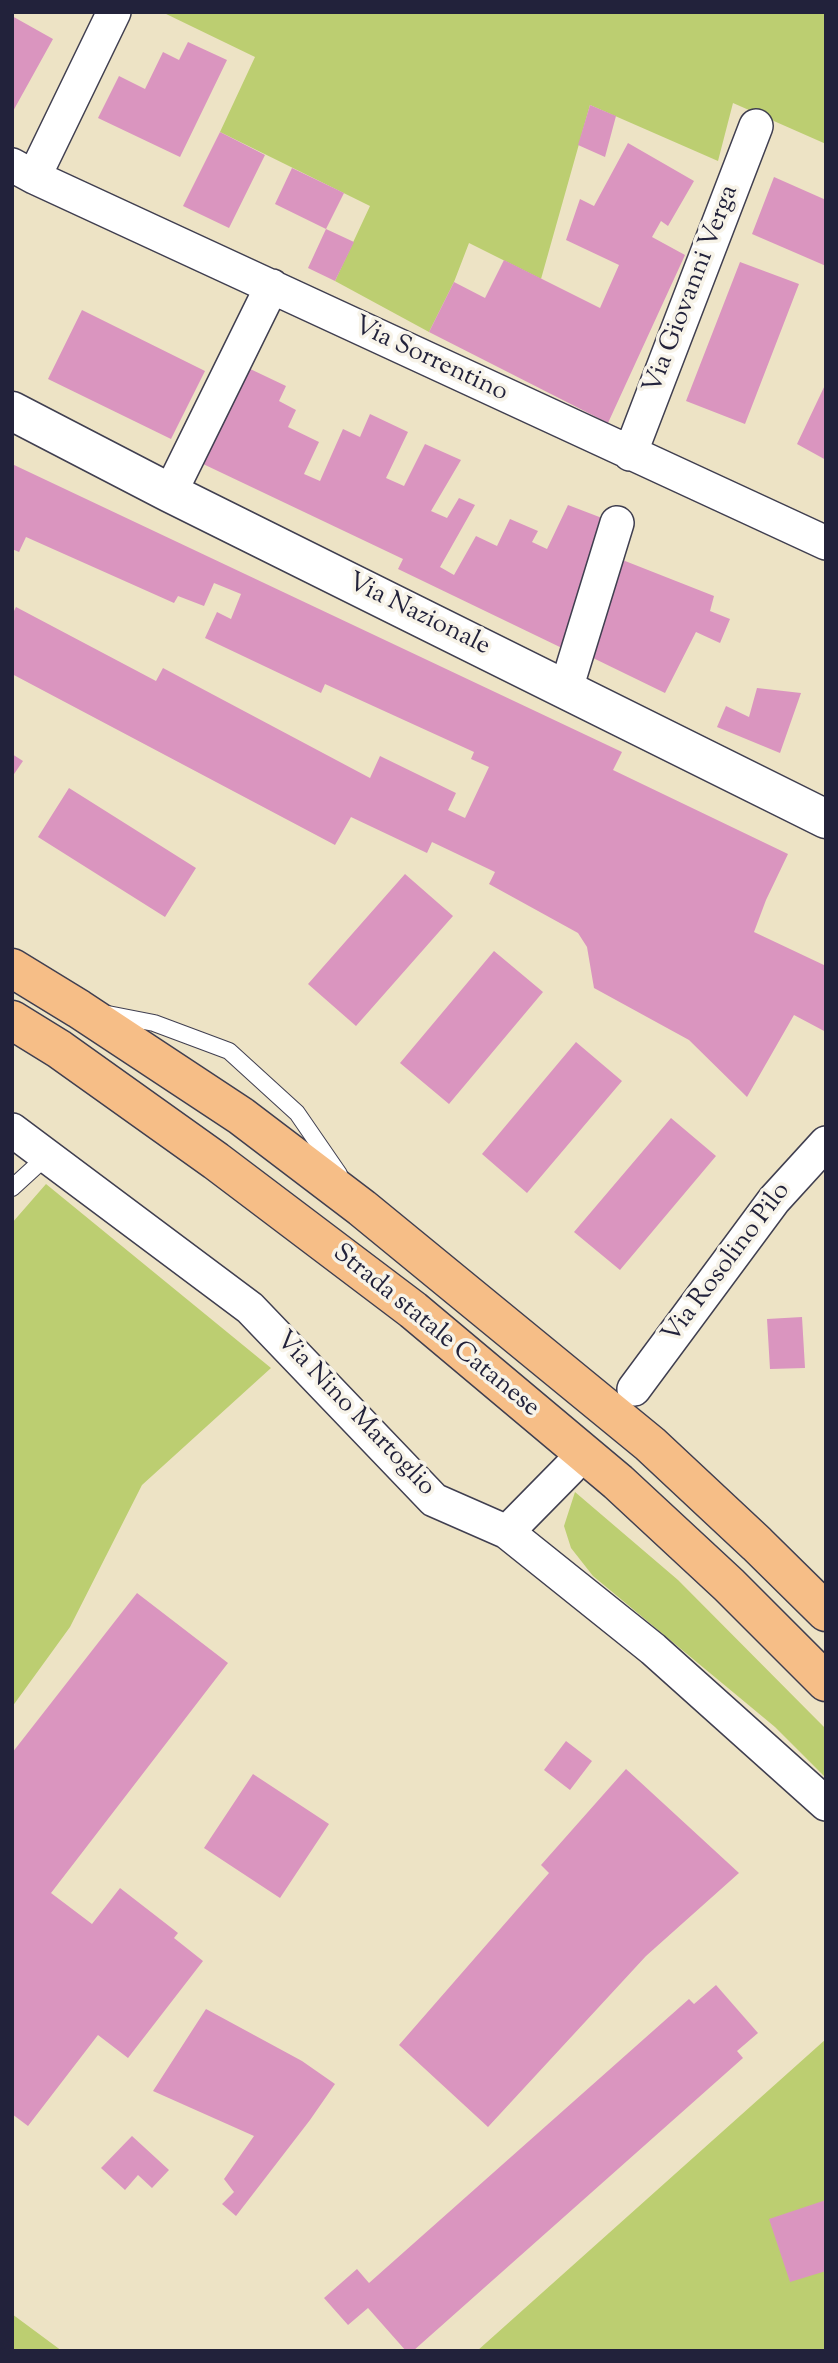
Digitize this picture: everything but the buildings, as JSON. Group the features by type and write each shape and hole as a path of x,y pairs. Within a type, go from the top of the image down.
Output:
{"main road":[{"name":"Strada statale Catanese","path":"12,968 241,1116 362,1208 650,1444 826,1612"},
{"name":"Strada statale Catanese","path":"12,1020 59,1049 216,1161 413,1310 618,1482 729,1585 826,1682"}],"street":[{"path":"23,171 114,12"},
{"name":"Via Giovanni Verga","path":"630,454 756,126"},
{"name":"Via Sorrentino","path":"23,171 826,543"},
{"path":"170,493 272,286"},
{"name":"Via Nazionale","path":"12,411 170,493 826,819"},
{"path":"566,690 617,523"},
{"name":"Via Nino Martoglio","path":"12,1130 250,1308 434,1500 507,1532 653,1649 826,1804"},
{"name":"Via Rosolino Pilo","path":"634,1389 774,1200 826,1143"},
{"path":"507,1532 570,1468"}],"lane":[{"path":"12,1188 47,1156"}],"green space":[{"path":"162,12 826,12 826,144 733,103 718,161 590,105 541,279 469,243 454,282 429,332 335,281 370,206 220,132 255,57"},
{"path":"46,1184 271,1368 142,1485 70,1627 12,1707 12,1223"},
{"path":"575,1492 678,1580 826,1729 826,1778 775,1727 593,1576 571,1548 564,1526"},
{"path":"826,2039 826,2351 477,2351"},
{"path":"12,2314 62,2351 12,2351"}],"tunnel":[{"path":"570,1468 630,1394"}]}
